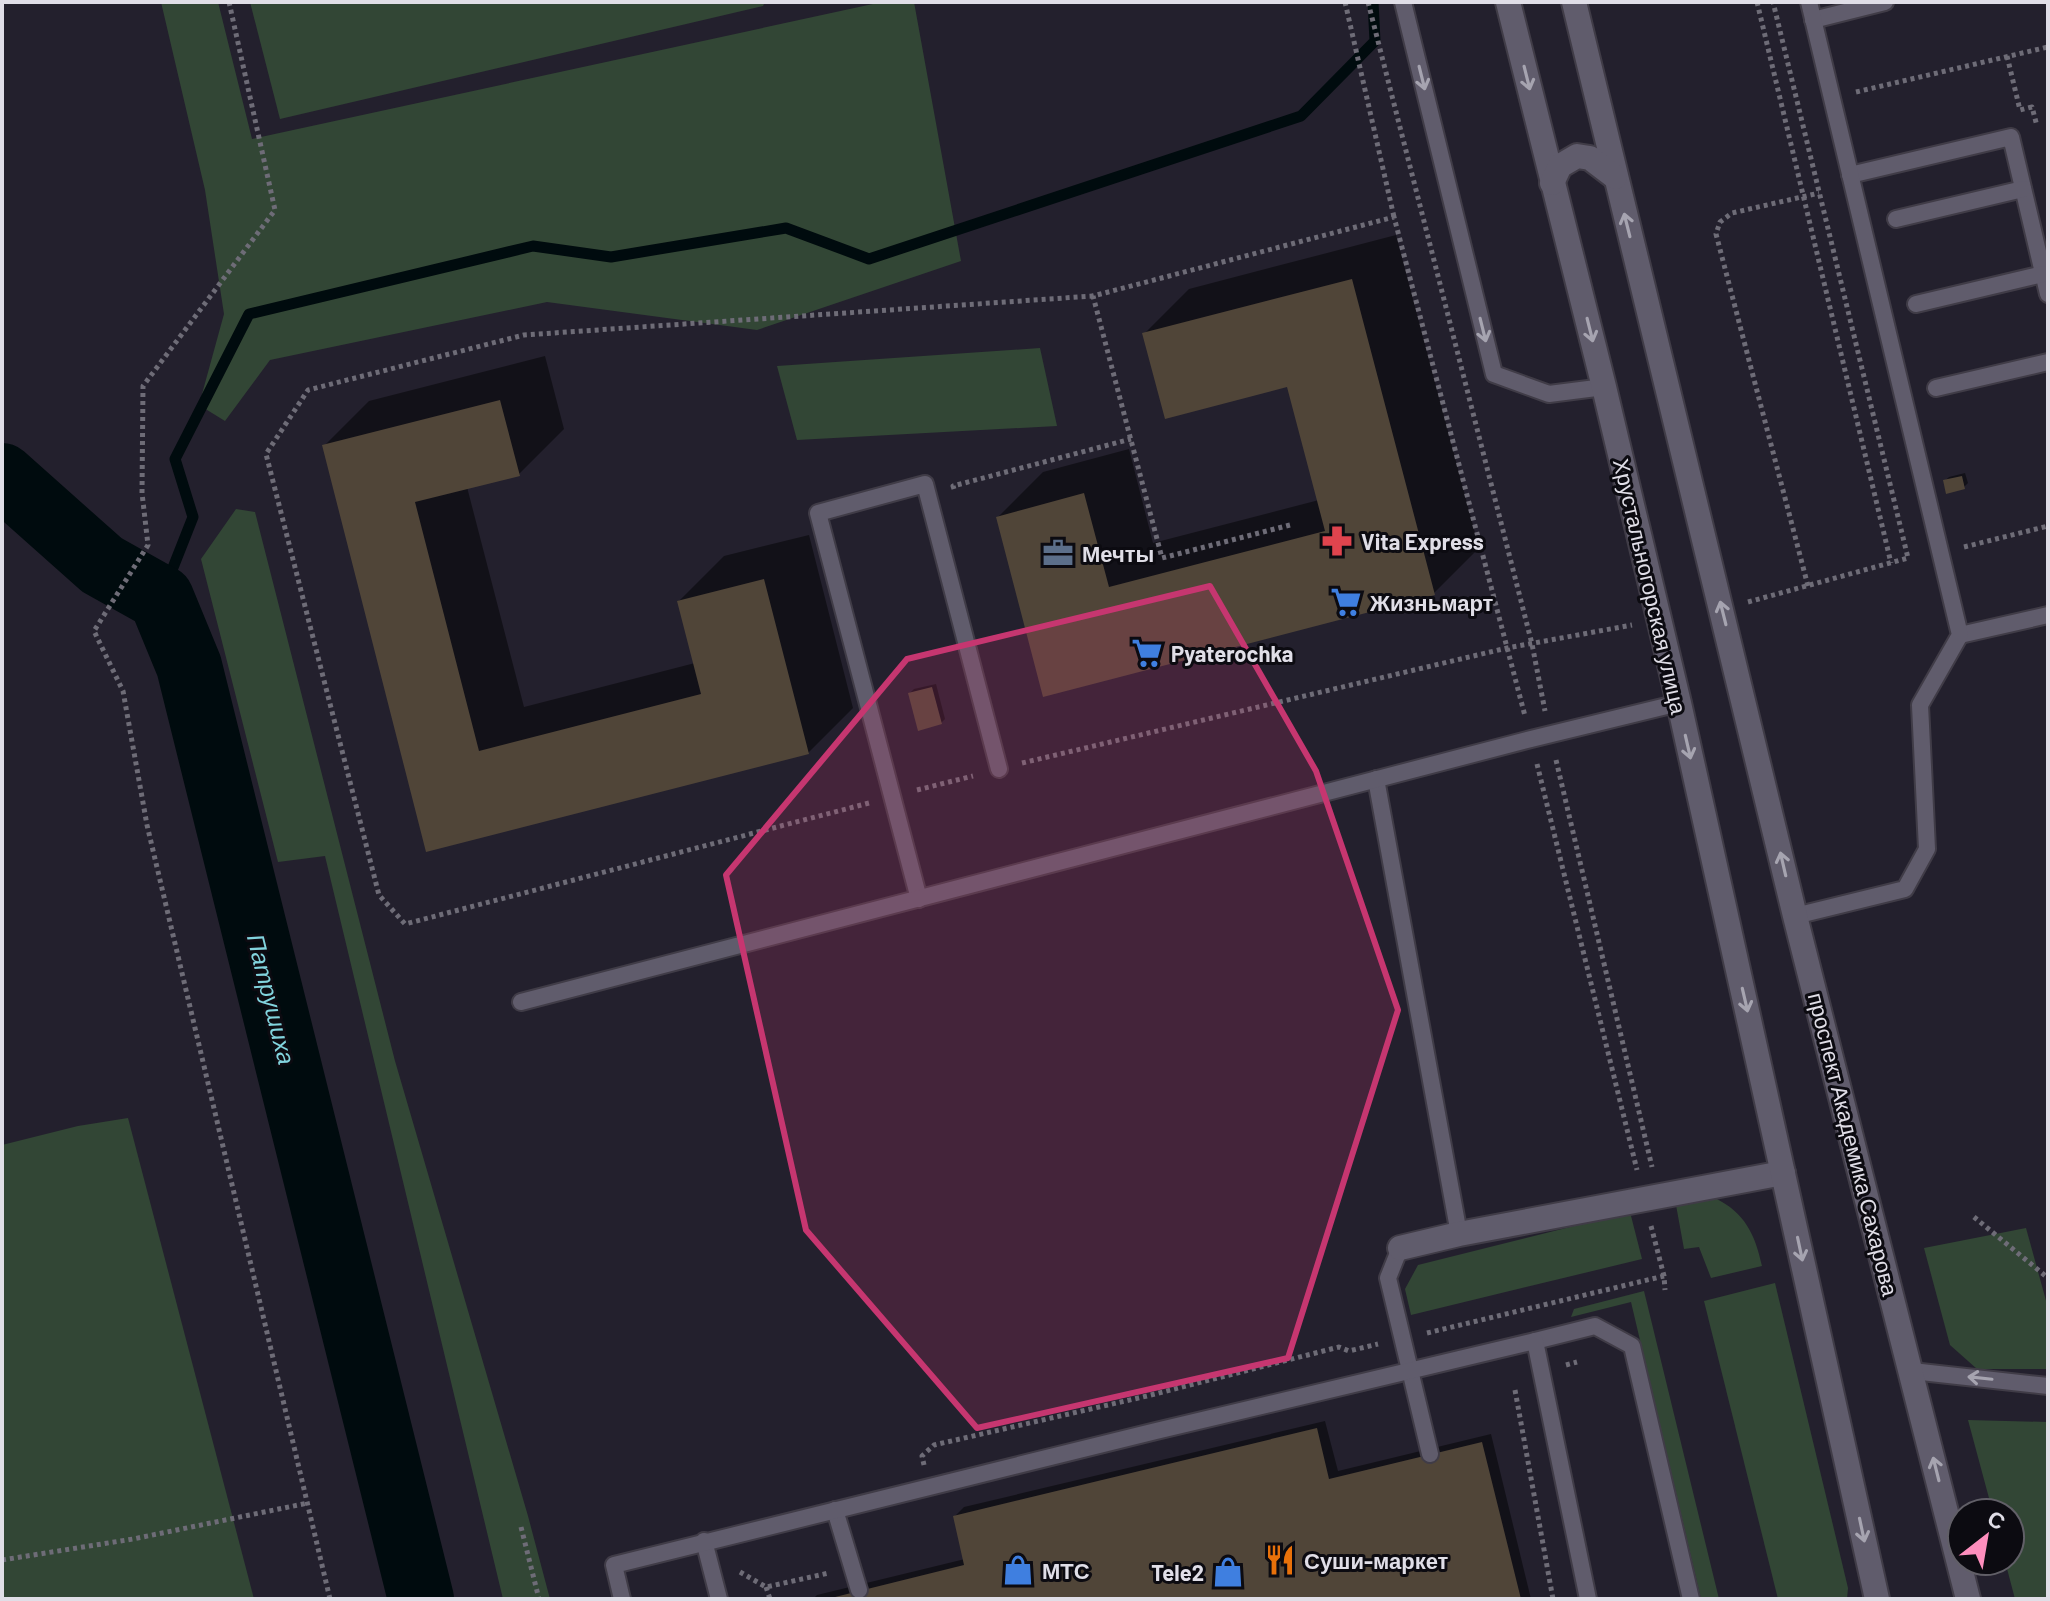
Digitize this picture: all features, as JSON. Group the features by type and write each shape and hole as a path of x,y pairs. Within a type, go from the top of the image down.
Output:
{"street":[{"name":"Хрустальногорская улица","path":"1508,2 1679,703 1783,1173"},
{"path":"1574,2 1722,609"},
{"path":"1552,183 1560,166 1577,156 1590,158 1615,177"},
{"name":"проспект Академика Сахарова","path":"1722,609 1795,916 1968,1599"},
{"path":"1400,1248 1459,1234 1783,1173 1877,1599"}],"lane":[{"path":"1403,2 1494,374 1549,394 1604,387"},
{"path":"1795,916 1905,889 1927,849 1920,705 1960,635 1809,2"},
{"path":"1813,20 1885,2"},
{"path":"1850,175 2011,137 2048,294"},
{"path":"1896,219 2023,189"},
{"path":"1916,304 2043,274"},
{"path":"1936,388 2048,362"},
{"path":"919,899 818,513 925,484 999,769"},
{"path":"1960,635 2048,615"},
{"path":"521,1002 1679,703"},
{"path":"1376,779 1459,1234"},
{"path":"1400,1248 1388,1278 1430,1454"},
{"path":"622,1599 614,1565 1595,1326 1632,1346 1691,1599"},
{"path":"1535,1341 1588,1599"},
{"path":"1912,1371 2048,1386"},
{"path":"835,1510 859,1590"},
{"path":"704,1541 719,1599"}],"path":[{"path":"229,2 275,210 143,386 142,493 148,545 94,631 123,691 147,825 330,1599"},
{"path":"1345,2 1394,217 1652,1197"},
{"path":"1368,2 1532,644 1652,1197 1665,1290"},
{"path":"1757,2 1891,563"},
{"path":"1773,2 1908,558"},
{"path":"1832,98 2048,47"},
{"path":"1808,586 1716,234 1720,222 1732,213 1819,193"},
{"path":"1394,217 1093,296 524,335 308,390 266,454 379,895 405,924 1025,762 1507,648 1659,619"},
{"path":"1093,296 1162,558 1290,525"},
{"path":"957,501 953,486 1131,439"},
{"path":"1722,609 1908,558 1941,553 2048,526"},
{"path":"1021,747 1025,762"},
{"path":"1974,1217 2048,1278"},
{"path":"928,1487 922,1456 934,1445 1147,1396 1339,1347 1349,1351 1664,1276"},
{"path":"1512,1377 1553,1599"},
{"path":"2,1560 133,1539 308,1503"},
{"path":"521,1527 539,1599"},
{"path":"766,1587 770,1599"}],"highlighted area":[{"path":"1210,586 1316,771 1398,1010 1288,1358 977,1428 806,1230 726,875 907,659"}],"green space":[{"path":"161,2 218,2 252,139 882,2 914,2 961,261 757,330 547,302 270,360 225,421 199,405 224,314 205,190"},
{"path":"250,2 765,2 763,6 280,119"},
{"path":"1040,348 1057,426 797,440 777,366"},
{"path":"236,509 255,512 395,1061 550,1599 503,1599 325,856 278,862 201,559"},
{"path":"128,1118 254,1599 2,1599 2,1145 78,1126"},
{"path":"1715,1198 1734,1210 1747,1226 1762,1266 1711,1278 1699,1247 1684,1249 1676,1205"},
{"path":"1630,1212 1642,1259 1411,1315 1405,1289 1418,1265"},
{"path":"2026,1228 2048,1308 2048,1369 1977,1369 1950,1345 1924,1248"},
{"path":"1775,1283 1848,1588 1847,1599 1778,1599 1704,1301"},
{"path":"1644,1291 1719,1599 1701,1599 1631,1302 1571,1317 1574,1309"},
{"path":"1968,1420 2048,1422 2048,1599 2015,1599 2009,1577 2026,1577 2026,1497 1989,1497"}],"building":[{"path":"1352,279 1435,595 1043,697 996,517 1084,493 1109,587 1325,531 1287,387 1165,419 1142,333"},
{"path":"500,400 520,476 415,502 479,751 701,694 677,601 764,579 809,754 426,852 322,445"},
{"path":"1962,476 1965,489 1946,494 1943,480"},
{"path":"932,687 942,724 918,731 908,693"},
{"path":"1317,1428 1329,1479 1482,1442 1521,1599 827,1599 964,1565 953,1516"}],"waterway":[{"path":"161,598 193,517 175,459 249,314 533,246 611,257 786,228 869,259 1301,116 1375,41 1373,2"},
{"name":"Патрушиха","path":"2,476 102,565 161,598 189,666 421,1599"}],"place":[{"name":"Vita Express","path":"1337,541"},
{"name":"Мечты","path":"1058,553"},
{"name":"Жизньмарт","path":"1346,602"},
{"name":"Pyaterochka","path":"1147,653"},
{"name":"Суши-маркет","path":"1280,1560"},
{"name":"МТС","path":"1018,1570"},
{"name":"Tele2","path":"1228,1572"}]}
